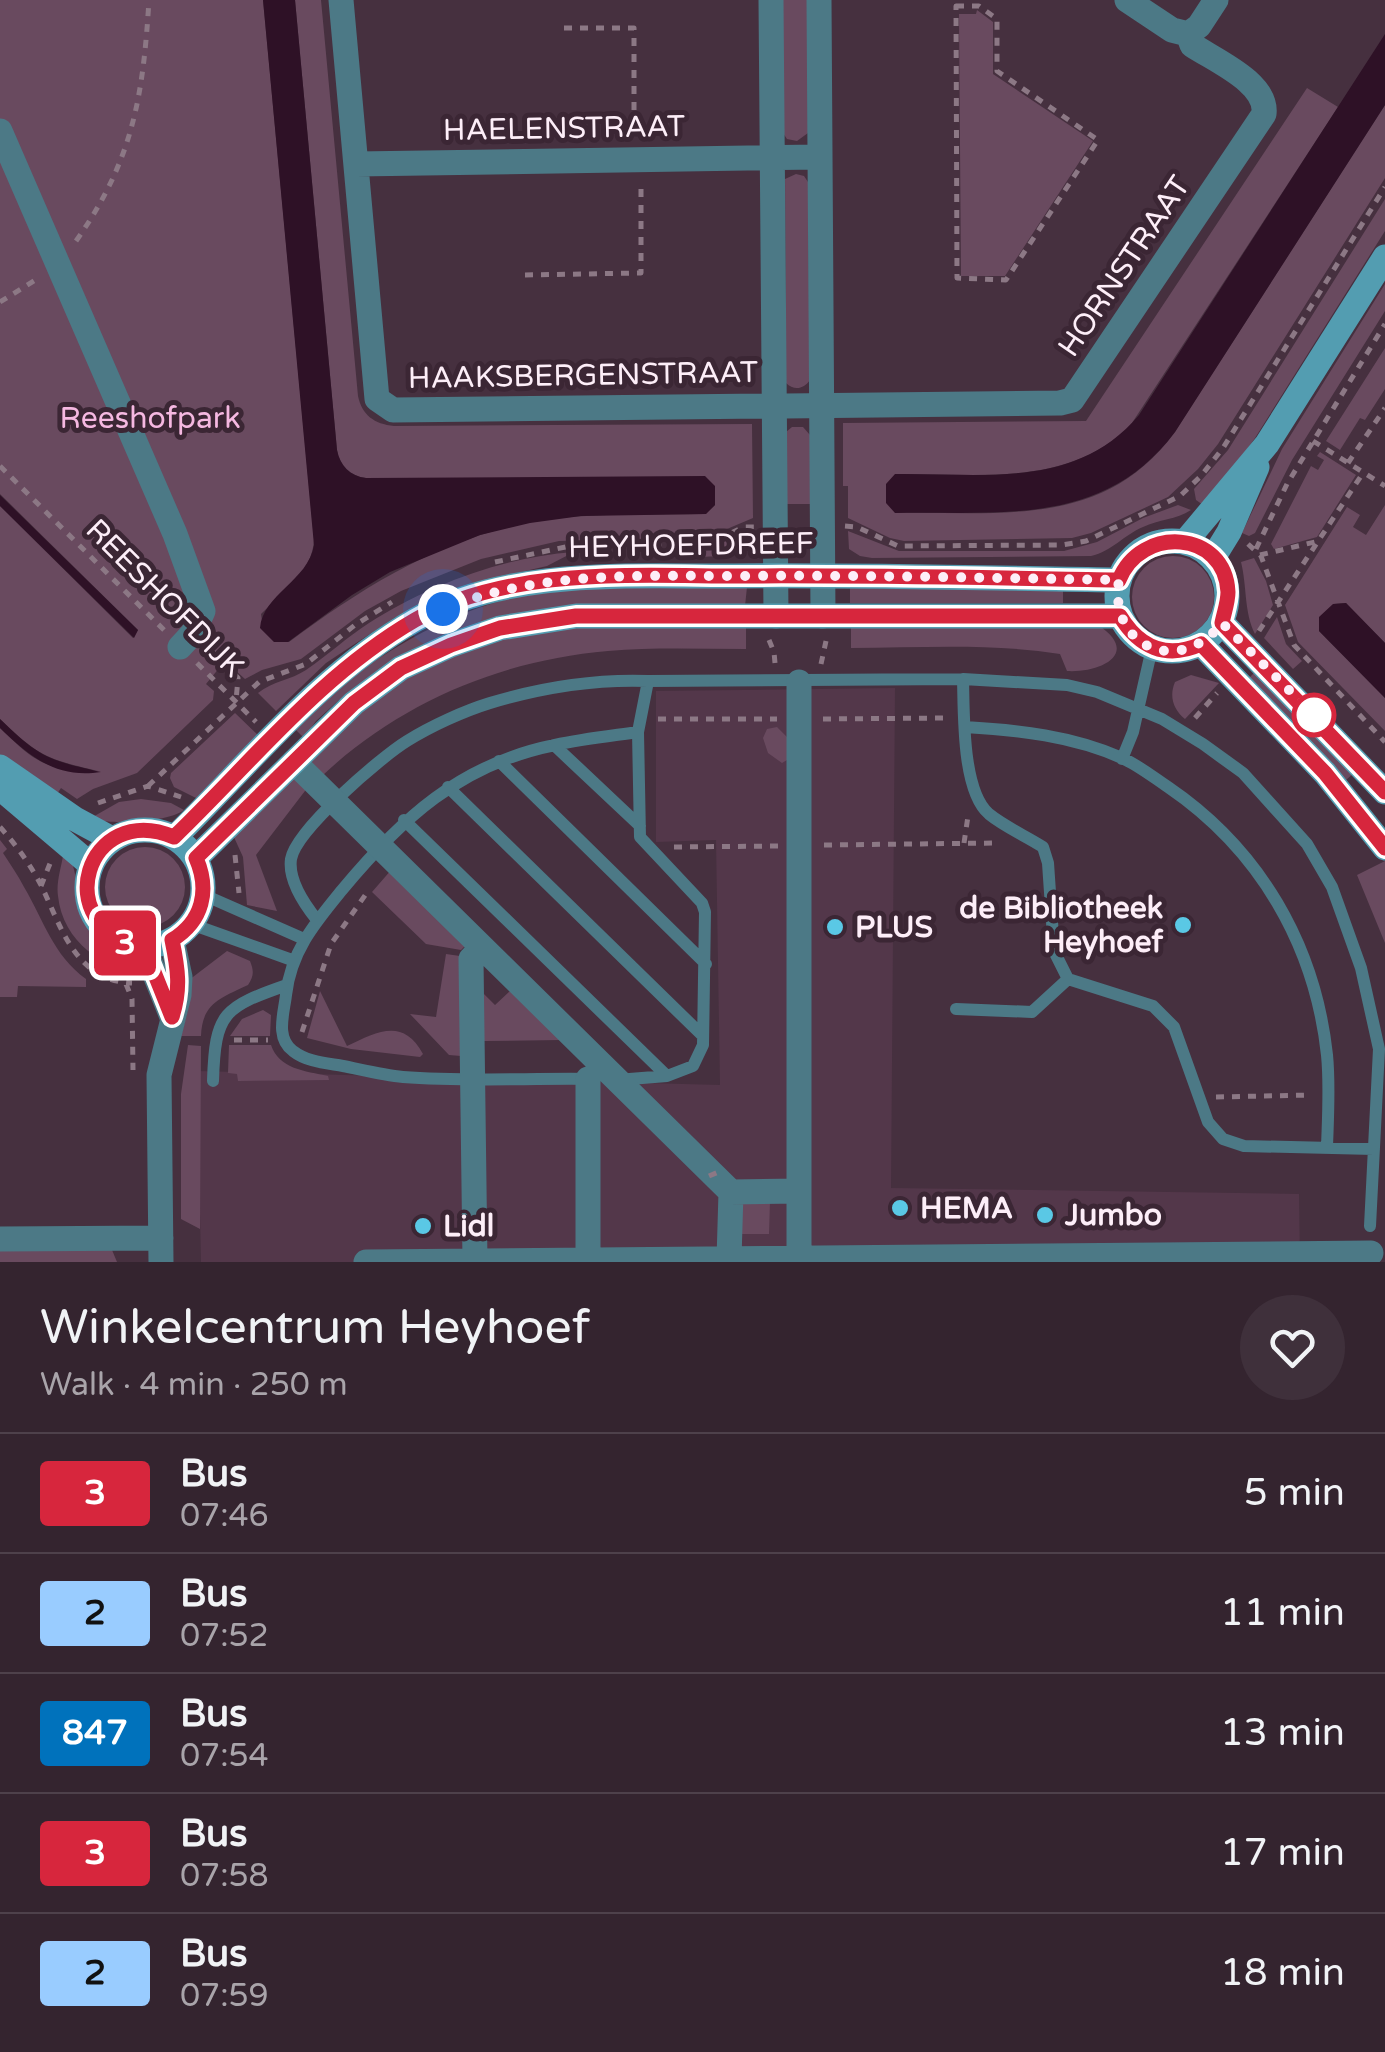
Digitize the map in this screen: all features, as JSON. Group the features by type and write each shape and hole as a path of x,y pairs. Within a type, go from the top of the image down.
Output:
{"street":[{"name":"HAAKSBERGENSTRAAT","path":"341,0 377,400 383,406 393,410 776,405"},
{"path":"770,0 776,616"},
{"path":"818,0 823,616"},
{"name":"HORNSTRAAT","path":"820,404 1072,400 1264,114 1265,102 1258,90 1192,45 1188,34 1172,30 1127,0"},
{"path":"1188,34 1199,26 1216,0"},
{"path":"0,132 198,596 203,611 187,640"},
{"name":"HAELENSTRAAT","path":"356,164 818,158"},
{"path":"1185,542 1267,444 1385,257"},
{"path":"776,405 820,404"},
{"path":"1213,558 1229,532 1267,444"},
{"path":"1166,541 1185,542 1213,558 1228,588 1222,623 1201,644 1181,652 1152,648 1130,632 1120,616 1117,595 1119,580 1131,559 1147,547 1166,541"},
{"name":"HEYHOEFDREEF","path":"174,837 316,694 362,654 419,618 467,600 548,580 776,574 1119,580"},
{"path":"196,858 354,703 401,668 500,628 576,616 1120,616"},
{"path":"1222,623 1385,792"},
{"path":"1201,644 1325,773 1385,848"},
{"path":"799,682 801,1260"},
{"path":"294,762 616,1080 727,1181 799,1191"},
{"path":"0,767 112,840"},
{"path":"0,788 91,865"},
{"path":"0,1239 161,1250 159,1075 179,995 182,932 204,895 201,870 196,858 174,837 159,831 143,829 112,840 99,850 86,884 88,902 108,934 144,947 182,932"},
{"path":"144,947 172,1017"},
{"path":"474,1261 471,959 480,948"},
{"path":"588,1079 588,1261"},
{"path":"727,1181 729,1259"},
{"path":"366,1262 1371,1254"}],"lane":[{"path":"1122,758 1152,648"},
{"path":"963,679 973,788 987,813 1043,847 1048,863 1054,951 1068,978 1153,1006 1174,1027 1208,1122 1223,1138 1244,1146 1374,1149"},
{"path":"318,920 304,904 290,864 295,848 333,802 407,741 485,704 556,685 648,681 963,679 1067,685 1097,692 1183,732 1243,773 1307,844 1332,887 1349,927 1379,1049 1370,1226"},
{"path":"638,732 554,745 499,762 448,787 404,820 386,854 318,920 292,960 281,1034 290,1049 309,1060 401,1077 616,1080 667,1076 692,1066 703,1045 706,964 702,903 640,838 638,732 648,681"},
{"path":"965,727 1059,738 1122,758 1190,802 1223,830 1278,901 1309,970 1326,1053 1326,1147"},
{"path":"554,745 640,826"},
{"path":"499,762 706,964"},
{"path":"448,787 703,1036"},
{"path":"404,820 667,1076"},
{"path":"204,895 304,939"},
{"path":"182,932 292,960"},
{"path":"956,1009 1032,1012 1068,978"},
{"path":"213,1080 214,1044 220,1022 243,1000 287,984"}],"path":[{"path":"0,302 56,264 104,202 137,114 149,0"},
{"path":"963,3 979,6 997,19 996,71 1098,140 1006,280 957,278 956,6 963,3"},
{"path":"525,275 641,273 634,28 564,28"},
{"path":"1180,496 1222,448 1385,187"},
{"path":"1385,324 1287,484 1258,552 1294,645 1385,742"},
{"path":"1348,463 1385,408"},
{"path":"1313,441 1385,486"},
{"name":"REESHOFDIJK","path":"0,466 187,640 238,678 236,701"},
{"path":"1254,654 1260,646 1255,638 1363,473"},
{"path":"1258,552 1318,540"},
{"name":"REESHOFDIJK","path":"187,640 236,701"},
{"path":"1183,732 1231,677"},
{"path":"148,786 236,701"},
{"path":"0,827 41,886 68,946 97,971 126,984"},
{"path":"648,848 1036,842"},
{"path":"284,1040 302,1032 331,944 386,854"},
{"path":"1199,1098 1328,1094"},
{"path":"708,1176 727,1181"}],"shaded area":[{"path":"263,0 295,0 337,450 347,469 366,478 705,476 715,486 715,505 706,514 581,516 480,535 390,572 288,642 274,642 260,628 269,606 303,568 314,545"},
{"path":"1385,34 1385,105 1175,432 1147,463 1116,484 1083,499 1048,507 1012,512 895,513 886,503 886,484 895,474 994,475 1057,466 1087,456 1114,439 1139,415"},
{"path":"0,495 138,630 134,638 0,506"},
{"path":"1346,603 1385,643 1385,698 1319,631 1319,617 1333,604"},
{"path":"895,688 891,1188 1299,1194 1300,1262 201,1262 197,1071 720,1085 716,840 656,842 656,691"},
{"path":"0,719 45,755 101,772 71,772 45,764 0,728"}],"green space":[{"name":"Reeshofpark","path":"0,0 263,0 314,539 303,571 261,614 263,628 274,639 289,642 383,579 449,546 484,534 559,518 705,514 715,505 715,486 366,478 343,465 337,450 295,0 321,0 358,396 366,413 375,421 394,426 752,424 753,518 708,537 559,541 481,559 401,591 365,611 301,659 245,679 225,661 206,684 214,691 213,700 137,773 77,799 61,788 55,797 0,757 0,728 43,763 98,771 44,754 0,719 0,506 133,638 138,630 0,494"},
{"path":"781,0 808,0 808,133 797,141 787,139 783,133"},
{"path":"977,10 993,22 993,74 1093,141 1005,276 961,276 959,14 976,14"},
{"path":"1307,88 1338,107 1130,426 1105,446 1078,460 1049,468 989,475 895,474 895,513 1048,508 1083,500 1116,485 1147,463 1175,432 1385,105 1385,178 1218,444 1198,469 1168,497 1072,538 904,541 848,518 848,486 843,486 843,423 1086,421"},
{"path":"796,174 808,182 810,380 799,388 786,383 785,179"},
{"path":"1385,199 1385,231 1255,438 1206,507 1196,500 1194,489 1228,450"},
{"path":"1385,284 1385,311 1292,460 1255,533 1242,533 1282,449"},
{"path":"1385,348 1385,389 1340,450 1326,441"},
{"path":"792,427 803,427 810,435 811,504 785,504 786,432"},
{"path":"1320,452 1356,475 1317,537 1274,549 1271,544 1311,466 1318,470 1324,460 1317,456"},
{"path":"1178,505 1191,510 1143,527 1091,556 872,558 849,549 848,531 899,551 1064,551 1097,542"},
{"path":"1385,505 1385,643 1346,603 1334,604 1320,617 1319,631 1385,698 1385,731 1298,642 1285,605 1347,507 1360,515 1353,527 1366,535"},
{"path":"753,532 746,543 725,555 658,551 710,549"},
{"path":"574,552 547,566 473,583 394,618 326,663 276,711 258,693 306,670 369,623 442,585 520,560"},
{"path":"1173,556 1189,559 1202,568 1211,581 1211,613 1202,626 1189,635 1173,638 1157,635 1144,626 1135,613 1132,597 1135,581 1144,568 1157,559"},
{"path":"1254,558 1273,605 1255,634 1241,562"},
{"path":"1063,582 1063,603 850,603 850,586"},
{"path":"747,587 745,606 565,607 339,700 304,738 291,725 354,676 419,634 491,604 569,589"},
{"path":"1277,617 1286,644 1302,661 1293,669 1264,638"},
{"path":"851,622 1098,625 1111,635 1116,653 1111,660 1092,669 1067,671 1060,654 1008,648 851,648"},
{"path":"746,623 746,649 608,651 530,664 455,689 420,706 353,749 323,775 303,759 375,694 473,644 587,624"},
{"path":"1256,671 1355,772 1346,780 1248,679"},
{"path":"1191,675 1219,683 1185,719 1175,707 1172,692 1175,682"},
{"path":"235,713 260,737 198,799 174,787 171,773"},
{"path":"777,727 789,739 792,757 782,763 768,753 763,738 767,729"},
{"path":"292,770 308,787 256,855 277,911 247,905 243,857 233,835"},
{"path":"141,799 171,803 184,810 138,821 91,818 119,802"},
{"path":"0,840 7,849 3,853 50,937 86,979 86,987 18,986 17,997 0,997"},
{"path":"137,847 153,847 174,858 185,887 174,916 153,927 137,927 123,921 111,909 105,895 105,879 111,865 123,853"},
{"path":"63,856 71,860 81,904 93,928 136,959 147,973 115,966 77,940 61,912 58,896"},
{"path":"1385,861 1385,943 1357,875"},
{"path":"392,869 468,943 461,950 426,944 372,892"},
{"path":"227,951 250,961 250,982 209,1009 201,1036 181,1036 188,1010 189,980"},
{"path":"446,954 460,956 461,1056 449,1055 410,1014 436,1017"},
{"path":"320,991 347,1046 389,1031 407,1035 423,1054 420,1057 351,1049 307,1038"},
{"path":"510,991 561,1040 484,1041 482,992 495,1005"},
{"path":"263,1010 271,1015 270,1036 230,1036 242,1019"},
{"path":"188,1045 201,1046 200,1229 181,1219 181,1094"},
{"path":"229,1045 271,1045 286,1064 328,1076 329,1080 238,1081 237,1074 228,1073"},
{"path":"736,1201 770,1201 769,1234 736,1234"},
{"path":"0,1249 112,1250 117,1262 0,1262"}],"bus line":[{"name":"3","path":"1385,792 1222,623 1228,588 1222,571 1203,550 1185,542 1156,543 1138,552 1119,580 776,574 582,577 518,585 419,618 362,654 316,694 174,837 143,829 126,832 99,850 86,884 88,902 108,934 144,947 172,1017 180,977 172,940 195,919 204,895 196,858 354,703 401,668 500,628 576,616 1120,616 1130,632 1152,648 1181,652 1201,644 1325,773 1385,848"}],"place":[{"name":"de Bibliotheek Heyhoef","path":"1183,925"},
{"name":"PLUS","path":"835,927"},
{"name":"HEMA","path":"900,1208"},
{"name":"Jumbo","path":"1045,1215"},
{"name":"Lidl","path":"423,1226"}],"route":[{"path":"443,609 518,585 582,577 776,574 1119,580 1120,616 1142,643 1164,652 1181,652 1201,644 1222,623 1314,715"}]}
